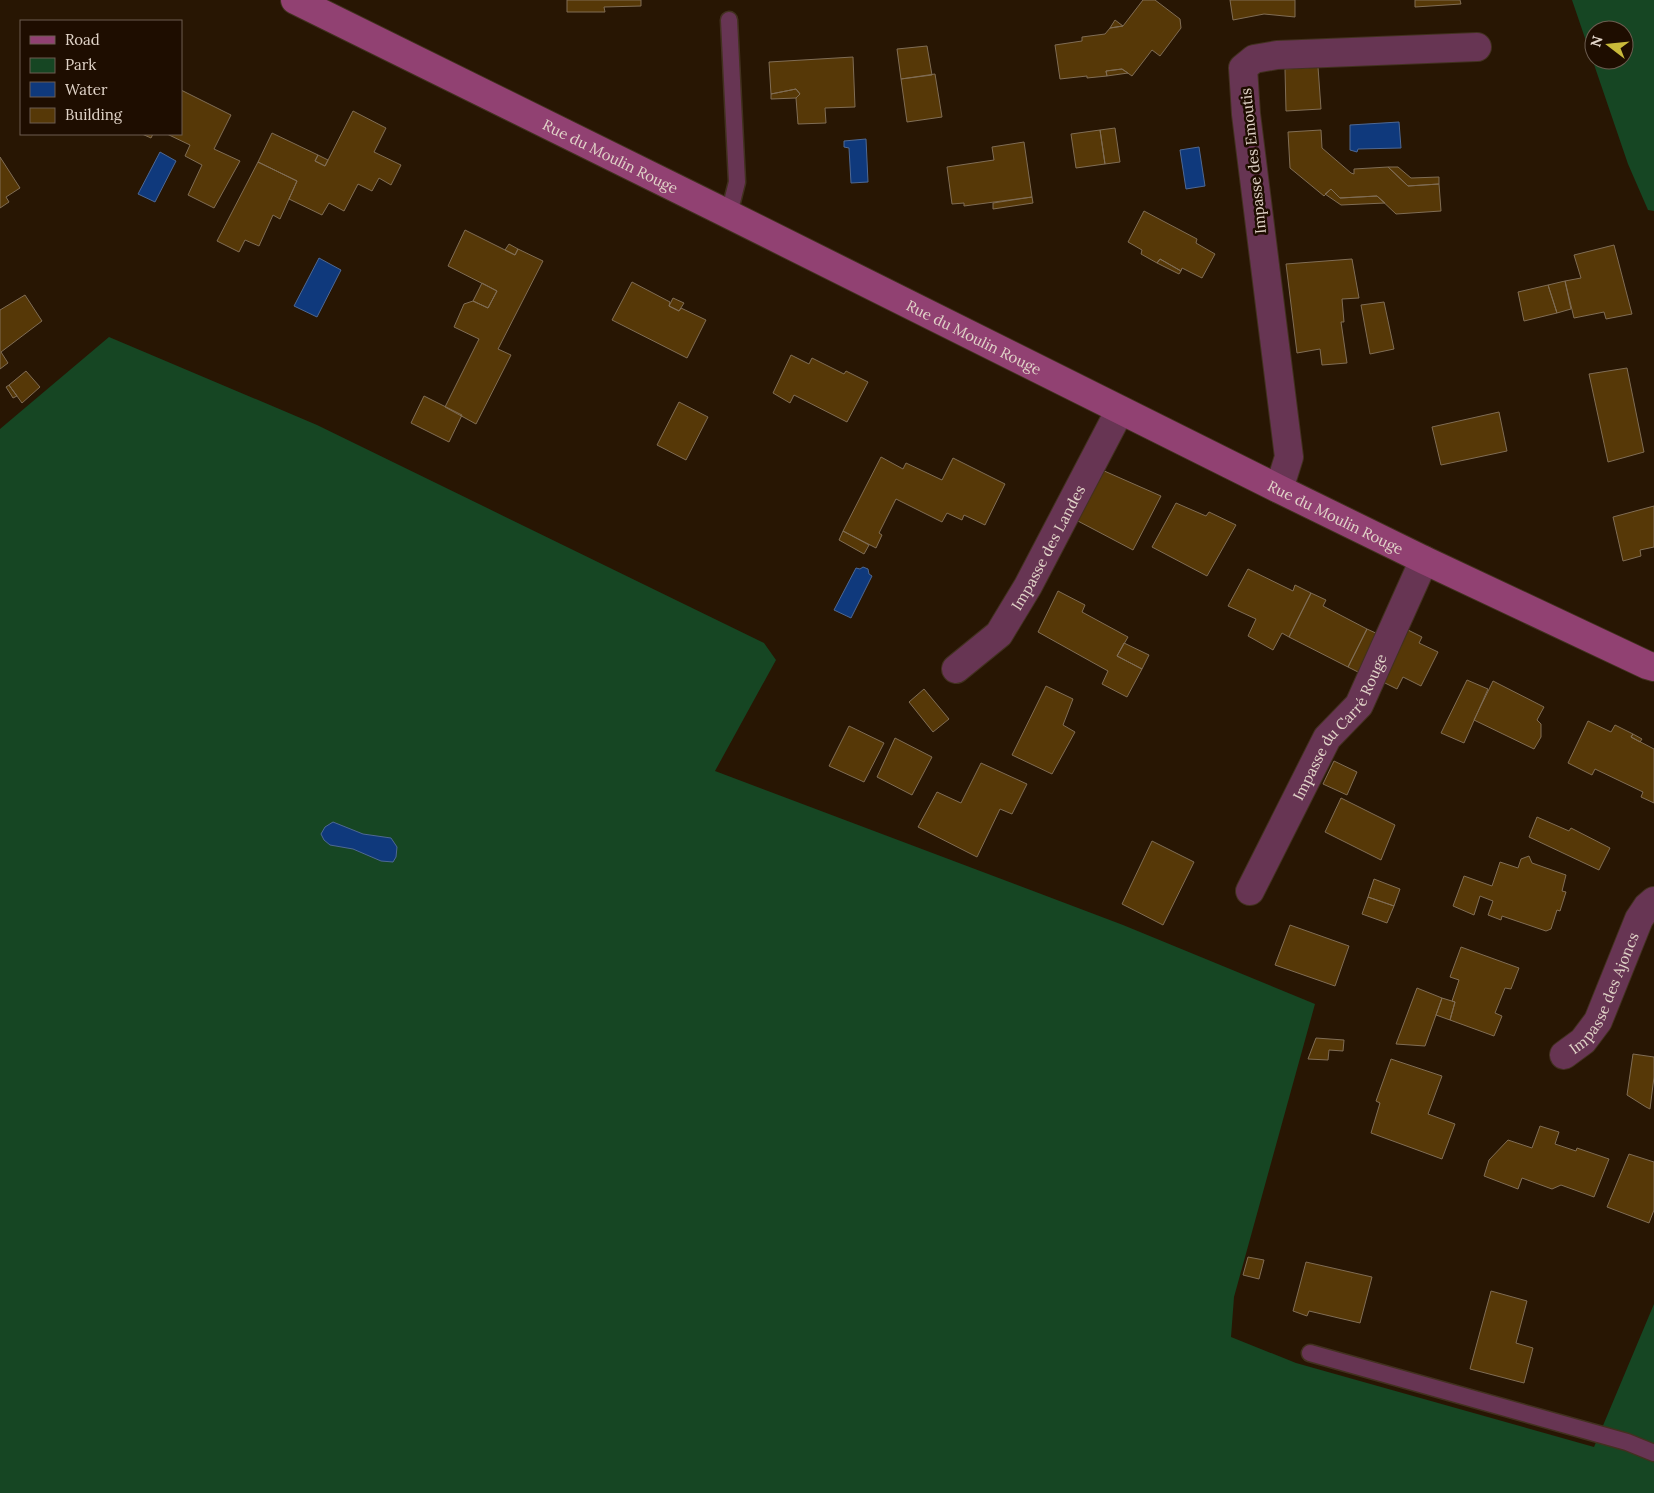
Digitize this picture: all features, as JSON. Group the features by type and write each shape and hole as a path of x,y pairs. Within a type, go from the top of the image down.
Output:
{"street":[{"name":"Rue du Moulin Rouge","path":"295,0 729,214 1279,489 1424,560 1654,667"},
{"name":"Impasse des Emoutis","path":"1279,489 1289,457 1246,114 1243,68 1254,59 1277,55 1477,48"},
{"name":"Impasse des Landes","path":"956,669 999,634 1028,586 1120,410"},
{"name":"Impasse du Carré Rouge","path":"1250,891 1327,738 1359,705 1424,560"},
{"name":"Impasse des Ajoncs","path":"1564,1055 1583,1042 1598,1020 1639,919 1654,901"}],"lane":[{"path":"729,20 737,182 729,214"},
{"path":"1310,1353 1627,1442 1654,1453"}],"green space":[{"path":"1572,0 1654,0 1654,211 1648,210 1628,164 1596,70 1634,70 1634,20 1584,20 1584,35"},
{"path":"109,337 317,425 764,643 776,660 715,771 1123,925 1315,1004 1234,1297 1231,1337 1296,1363 1594,1447 1654,1304 1654,1493 0,1493 0,429"}],"water":[{"path":"1399,122 1401,148 1358,149 1357,152 1350,150 1350,125"},
{"path":"866,139 868,182 851,183 849,148 844,147 844,141"},
{"path":"1199,147 1205,186 1186,189 1180,150"},
{"path":"160,152 176,161 155,202 138,194"},
{"path":"319,258 341,270 317,317 294,306"},
{"path":"863,567 868,569 869,574 872,576 851,618 834,610 856,568 860,569"},
{"path":"333,822 363,834 391,838 397,847 396,857 393,862 381,861 353,849 330,845 321,834 325,827"}],"building":[{"path":"567,0 641,0 641,6 604,7 605,12 567,12"},
{"path":"1143,0 1155,0 1180,19 1181,28 1160,56 1152,50 1132,76 1122,69 1106,71 1107,76 1060,79 1055,45 1082,41 1082,37 1105,34 1110,28 1123,26"},
{"path":"1230,0 1295,0 1295,17 1264,14 1233,20"},
{"path":"1415,0 1460,0 1461,4 1415,7"},
{"path":"1115,20 1123,26 1110,28"},
{"path":"927,46 932,75 901,79 897,49"},
{"path":"853,57 855,107 825,108 826,123 798,124 796,98 800,94 796,89 771,94 769,62"},
{"path":"1318,67 1321,109 1286,111 1285,69"},
{"path":"1122,69 1128,73 1107,76 1106,71"},
{"path":"935,74 942,117 907,122 901,79"},
{"path":"796,89 800,94 796,98 771,99 771,94"},
{"path":"182,90 231,115 214,149 240,161 214,208 188,195 202,165 185,156 190,145 169,135 182,135"},
{"path":"353,111 386,128 374,152 401,165 391,185 379,178 372,191 358,184 344,211 329,203 322,215 289,199 297,181 258,162 272,133 318,155 315,161 325,166"},
{"path":"1115,128 1120,162 1105,164 1100,130"},
{"path":"1100,130 1105,164 1076,168 1071,134"},
{"path":"1321,130 1322,148 1351,173 1354,174 1354,169 1388,167 1408,186 1439,184 1441,211 1396,214 1377,196 1340,198 1331,189 1324,196 1290,168 1288,132"},
{"path":"1024,142 1032,197 964,206 964,203 952,204 947,167 994,160 992,147"},
{"path":"318,155 328,160 325,166 315,161"},
{"path":"0,157 20,188 6,197 9,202 0,208"},
{"path":"258,162 297,181 280,219 273,215 259,246 245,240 239,252 217,241"},
{"path":"1388,167 1398,167 1411,178 1439,177 1439,184 1408,186"},
{"path":"1331,189 1340,198 1377,196 1385,203 1341,205 1325,194"},
{"path":"1032,197 1033,203 993,209 993,203"},
{"path":"1144,211 1197,239 1196,243 1215,254 1202,278 1182,268 1181,271 1160,259 1157,263 1141,254 1142,250 1128,242"},
{"path":"465,230 515,255 518,249 543,261 498,349 511,355 476,424 445,407 479,339 454,327 464,304 473,301 488,308 497,291 448,266"},
{"path":"509,244 518,249 515,255 505,250"},
{"path":"1614,245 1632,314 1606,319 1604,312 1574,318 1565,281 1581,278 1574,255"},
{"path":"1160,259 1181,271 1179,274 1157,263"},
{"path":"1352,259 1359,298 1342,299 1344,322 1341,322 1347,363 1322,365 1320,349 1297,353 1286,264"},
{"path":"1565,281 1571,309 1557,313 1548,285"},
{"path":"632,282 670,302 669,306 679,311 681,308 706,320 687,358 612,320"},
{"path":"482,283 497,291 488,308 473,301"},
{"path":"1548,285 1557,313 1524,321 1518,292"},
{"path":"25,295 42,321 1,352 8,363 0,369 0,310"},
{"path":"673,298 684,303 679,311 669,306"},
{"path":"1384,302 1394,349 1370,354 1361,305"},
{"path":"791,355 809,364 812,358 844,374 846,371 868,382 847,422 794,395 790,403 773,393"},
{"path":"1627,368 1644,452 1608,462 1589,374"},
{"path":"26,371 40,387 22,403 9,385"},
{"path":"9,385 17,396 13,398 6,387"},
{"path":"424,396 462,415 449,442 411,423"},
{"path":"679,402 708,417 686,460 657,445"},
{"path":"1499,412 1507,451 1441,465 1432,427"},
{"path":"881,457 903,469 906,463 942,480 953,458 1005,484 985,525 964,515 962,520 947,513 942,522 896,499 879,533 882,535 876,548 843,531"},
{"path":"1102,470 1161,496 1133,550 1076,520"},
{"path":"1176,503 1206,516 1209,512 1236,525 1207,576 1152,547"},
{"path":"1654,506 1654,547 1640,550 1641,556 1623,561 1613,517"},
{"path":"843,531 869,545 864,554 839,540"},
{"path":"1248,569 1293,591 1295,585 1311,593 1289,637 1282,633 1273,650 1248,636 1256,619 1228,606"},
{"path":"1058,591 1085,605 1082,612 1128,637 1117,656 1142,669 1127,697 1102,684 1108,671 1038,632"},
{"path":"1311,593 1326,600 1323,606 1367,629 1348,667 1289,637"},
{"path":"1367,629 1380,635 1360,673 1348,667"},
{"path":"1406,629 1422,637 1419,643 1438,652 1421,686 1403,677 1397,689 1381,681"},
{"path":"1124,643 1149,655 1142,669 1117,656"},
{"path":"1467,680 1488,689 1464,743 1441,733"},
{"path":"1493,681 1544,707 1537,720 1541,724 1541,737 1534,749 1474,720"},
{"path":"1046,686 1073,699 1063,725 1075,732 1052,774 1012,755"},
{"path":"924,689 949,719 933,732 909,702"},
{"path":"1588,721 1611,732 1615,725 1633,734 1631,737 1654,749 1654,803 1641,797 1643,792 1595,769 1592,775 1568,763"},
{"path":"849,726 884,743 864,782 829,766"},
{"path":"1633,734 1642,739 1640,742 1631,737"},
{"path":"895,738 932,757 912,795 877,777"},
{"path":"1334,761 1357,772 1347,795 1323,784"},
{"path":"981,763 1027,784 1012,814 1000,809 977,857 918,827 937,792 961,803"},
{"path":"1341,798 1395,825 1381,860 1325,832"},
{"path":"1537,817 1569,831 1571,828 1610,848 1599,870 1529,837"},
{"path":"1152,841 1194,862 1163,925 1122,904"},
{"path":"1529,856 1532,863 1566,875 1562,891 1566,892 1560,911 1557,910 1551,929 1546,931 1502,916 1501,920 1488,915 1493,901 1480,896 1474,915 1453,906 1464,876 1492,886 1500,862 1518,868 1521,859"},
{"path":"1374,879 1400,889 1394,906 1368,897"},
{"path":"1368,897 1394,906 1387,923 1362,914"},
{"path":"1290,925 1349,946 1335,986 1275,965"},
{"path":"1461,947 1519,968 1511,989 1505,988 1495,1013 1502,1016 1494,1036 1450,1020 1455,1002 1452,1001 1459,980 1450,977"},
{"path":"1417,988 1442,998 1425,1046 1396,1044"},
{"path":"1442,998 1455,1002 1450,1020 1436,1015"},
{"path":"1316,1038 1344,1040 1343,1051 1329,1050 1328,1060 1308,1059"},
{"path":"1633,1054 1654,1057 1654,1077 1650,1109 1627,1095"},
{"path":"1391,1059 1442,1076 1428,1114 1455,1124 1442,1159 1371,1133 1380,1103 1376,1101"},
{"path":"1540,1126 1559,1132 1555,1144 1576,1151 1577,1148 1609,1159 1594,1197 1561,1185 1552,1189 1522,1178 1518,1189 1484,1176 1489,1160 1508,1140 1532,1148"},
{"path":"1629,1154 1654,1162 1654,1210 1649,1223 1607,1207"},
{"path":"1248,1257 1264,1260 1259,1279 1243,1275"},
{"path":"1306,1262 1372,1277 1360,1323 1309,1311 1307,1316 1293,1311"},
{"path":"1491,1291 1527,1301 1516,1343 1533,1348 1524,1383 1470,1369"}]}
